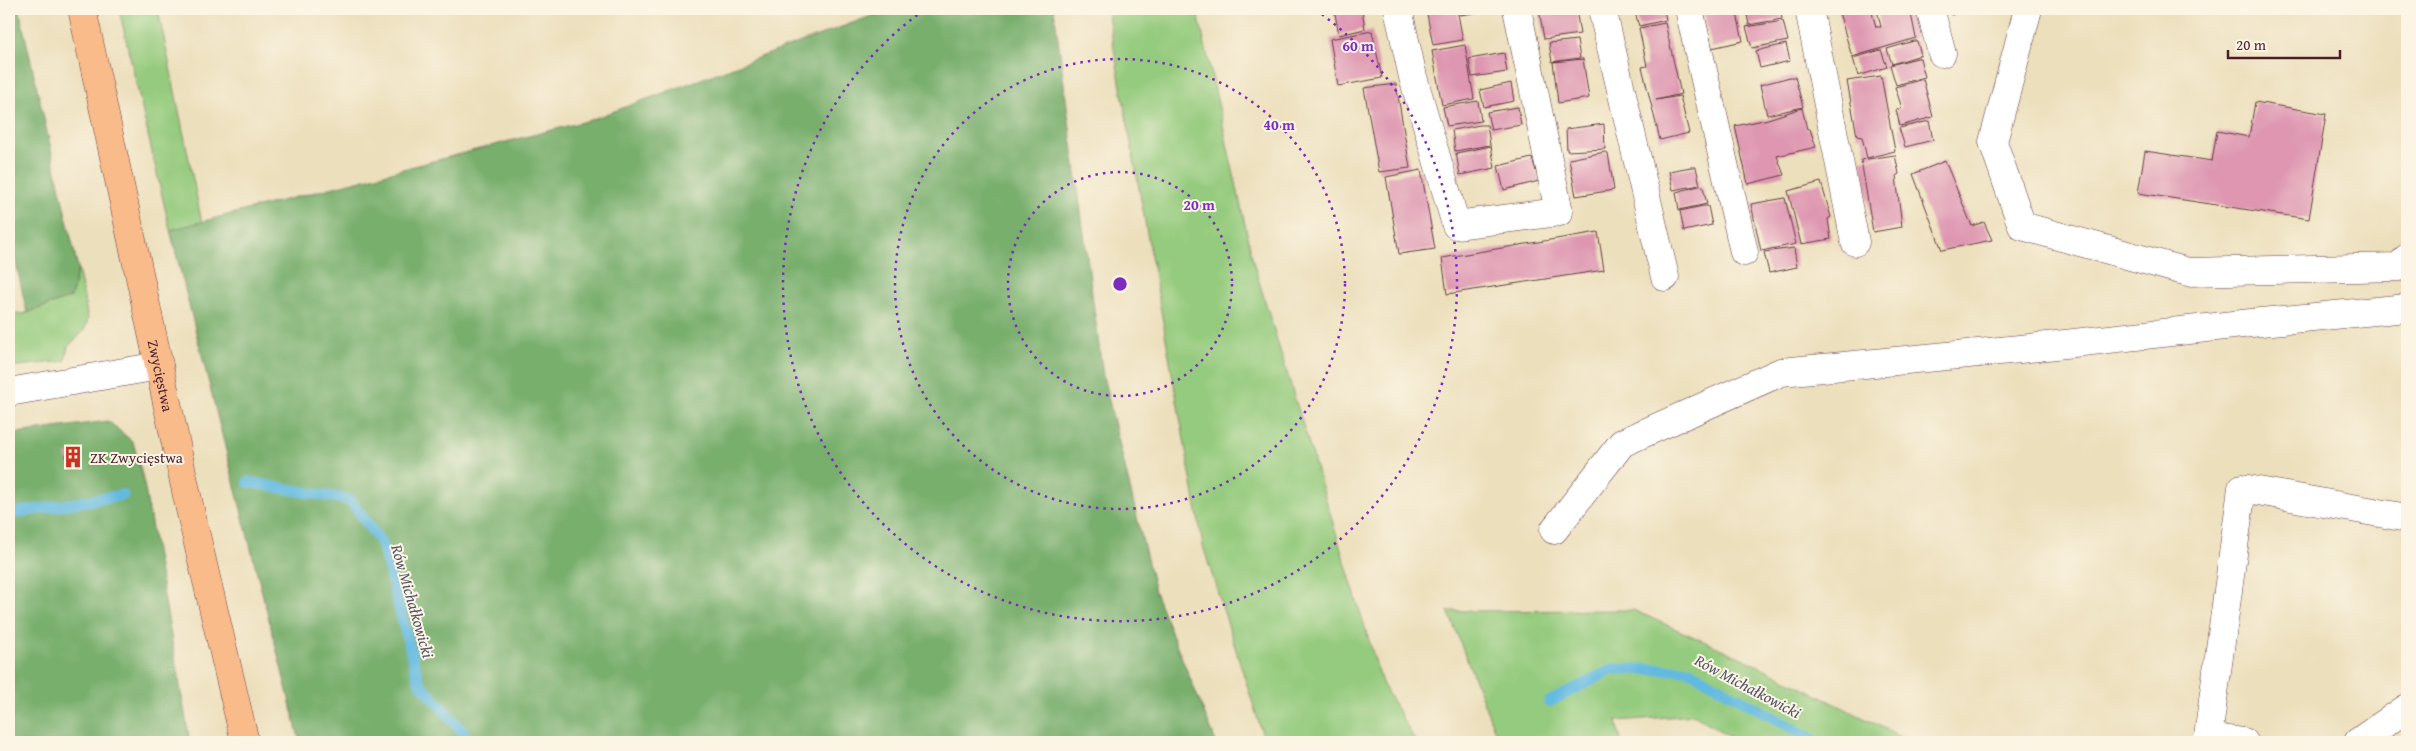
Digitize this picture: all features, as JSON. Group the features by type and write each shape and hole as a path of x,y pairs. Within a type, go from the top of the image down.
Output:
{"main road":[{"name":"Zwycięstwa","path":"82,9 158,366 245,742"}],"lane":[{"path":"1398,9 1413,77 1456,225 1560,212 1517,9"},
{"path":"1602,9 1665,277"},
{"path":"1688,9 1744,252"},
{"path":"1810,9 1854,242"},
{"path":"1930,9 1942,53"},
{"path":"2028,9 1993,142 2022,226 2188,272 2398,268 2407,258"},
{"path":"1554,530 1622,443 1781,372 2020,349 2251,322 2407,308"},
{"path":"9,392 158,366"},
{"path":"2244,742 2208,737 2242,488 2407,518"},
{"path":"2358,742 2407,708"}],"green space":[{"path":"9,9 19,9 78,268 71,297 27,313 9,230"},
{"path":"119,9 158,9 202,223 170,230"},
{"path":"890,9 1054,9 1103,376 1155,592 1216,742 300,742 170,230 590,120"},
{"path":"1107,9 1197,9 1254,265 1382,683 1416,742 1265,742 1203,546"},
{"path":"78,268 88,319 84,331 68,346 65,361 9,367 9,315 27,313 71,297"},
{"path":"108,421 133,442 143,478 190,742 9,742 9,434"},
{"path":"1633,610 1751,662 1912,742 1738,742 1695,715 1617,721 1621,742 1499,742 1448,611"}],"building":[{"path":"1334,9 1362,9 1365,29 1339,35"},
{"path":"1426,9 1457,9 1463,40 1433,45"},
{"path":"1459,9 1492,9 1492,10 1460,15"},
{"path":"1539,9 1576,9 1580,34 1544,39"},
{"path":"1634,9 1664,9 1666,20 1639,26"},
{"path":"1703,9 1736,9 1743,41 1712,48"},
{"path":"1746,9 1780,9 1782,19 1749,25"},
{"path":"1838,9 1871,9 1876,27 1881,27 1877,10 1910,9 1916,38 1852,57"},
{"path":"1949,9 1970,9 1951,15"},
{"path":"1783,21 1788,41 1752,48 1746,27"},
{"path":"1665,23 1681,94 1656,100 1680,96 1689,133 1660,140 1642,67 1647,66 1639,28"},
{"path":"1372,31 1382,78 1338,86 1330,39"},
{"path":"1577,40 1580,58 1552,62 1549,43"},
{"path":"1917,41 1921,55 1892,64 1887,49"},
{"path":"1786,44 1790,61 1760,68 1756,51"},
{"path":"1465,45 1474,99 1442,105 1432,51"},
{"path":"1881,50 1887,67 1858,76 1853,58"},
{"path":"1504,53 1507,72 1472,77 1469,59"},
{"path":"1920,58 1925,77 1896,85 1890,65"},
{"path":"1583,59 1589,98 1558,103 1553,62"},
{"path":"1881,76 1895,151 1867,158 1862,137 1857,136 1847,81"},
{"path":"1795,77 1803,107 1767,115 1760,85"},
{"path":"1923,79 1933,117 1900,126 1896,110 1902,108 1895,87"},
{"path":"1511,83 1514,101 1484,107 1480,90"},
{"path":"1396,84 1410,168 1379,172 1364,88"},
{"path":"1478,101 1481,121 1447,126 1443,107"},
{"path":"2255,102 2326,114 2309,219 2138,193 2145,151 2212,161 2217,131 2249,137"},
{"path":"1518,107 1521,125 1491,130 1487,112"},
{"path":"1802,108 1807,129 1810,129 1816,147 1777,156 1784,175 1748,184 1735,126 1768,119"},
{"path":"1929,121 1933,140 1905,147 1899,128"},
{"path":"1604,124 1605,149 1567,151 1566,129"},
{"path":"1487,125 1490,145 1455,151 1452,130"},
{"path":"1491,146 1495,168 1460,175 1456,153"},
{"path":"1608,153 1614,190 1576,196 1569,159"},
{"path":"1895,155 1899,174 1896,176 1902,227 1873,232 1861,160"},
{"path":"1532,158 1539,181 1504,190 1498,166"},
{"path":"1945,161 1972,226 1984,222 1992,240 1942,250 1913,174"},
{"path":"1696,167 1700,185 1673,190 1669,171"},
{"path":"1421,170 1435,249 1399,254 1386,177"},
{"path":"1821,182 1831,217 1828,219 1831,239 1801,244 1788,191"},
{"path":"1699,186 1703,187 1707,204 1679,210 1676,192"},
{"path":"1785,198 1796,244 1761,251 1751,204"},
{"path":"1708,206 1712,225 1684,231 1680,211"},
{"path":"1598,232 1604,270 1447,294 1442,258"},
{"path":"1794,248 1797,267 1769,273 1764,252"},
{"name":"ZK Zwycięstwa","path":"78,452 80,460 67,462 66,454"}],"waterway":[{"name":"Rów Michałkowicki","path":"248,482 350,500 382,544 419,682 472,742"},
{"name":"Rów Michałkowicki","path":"9,514 123,495"},
{"name":"Rów Michałkowicki","path":"1549,702 1613,669 1688,670 1818,742"}],"place":[{"name":"ZK Zwycięstwa","path":"73,457"}]}
